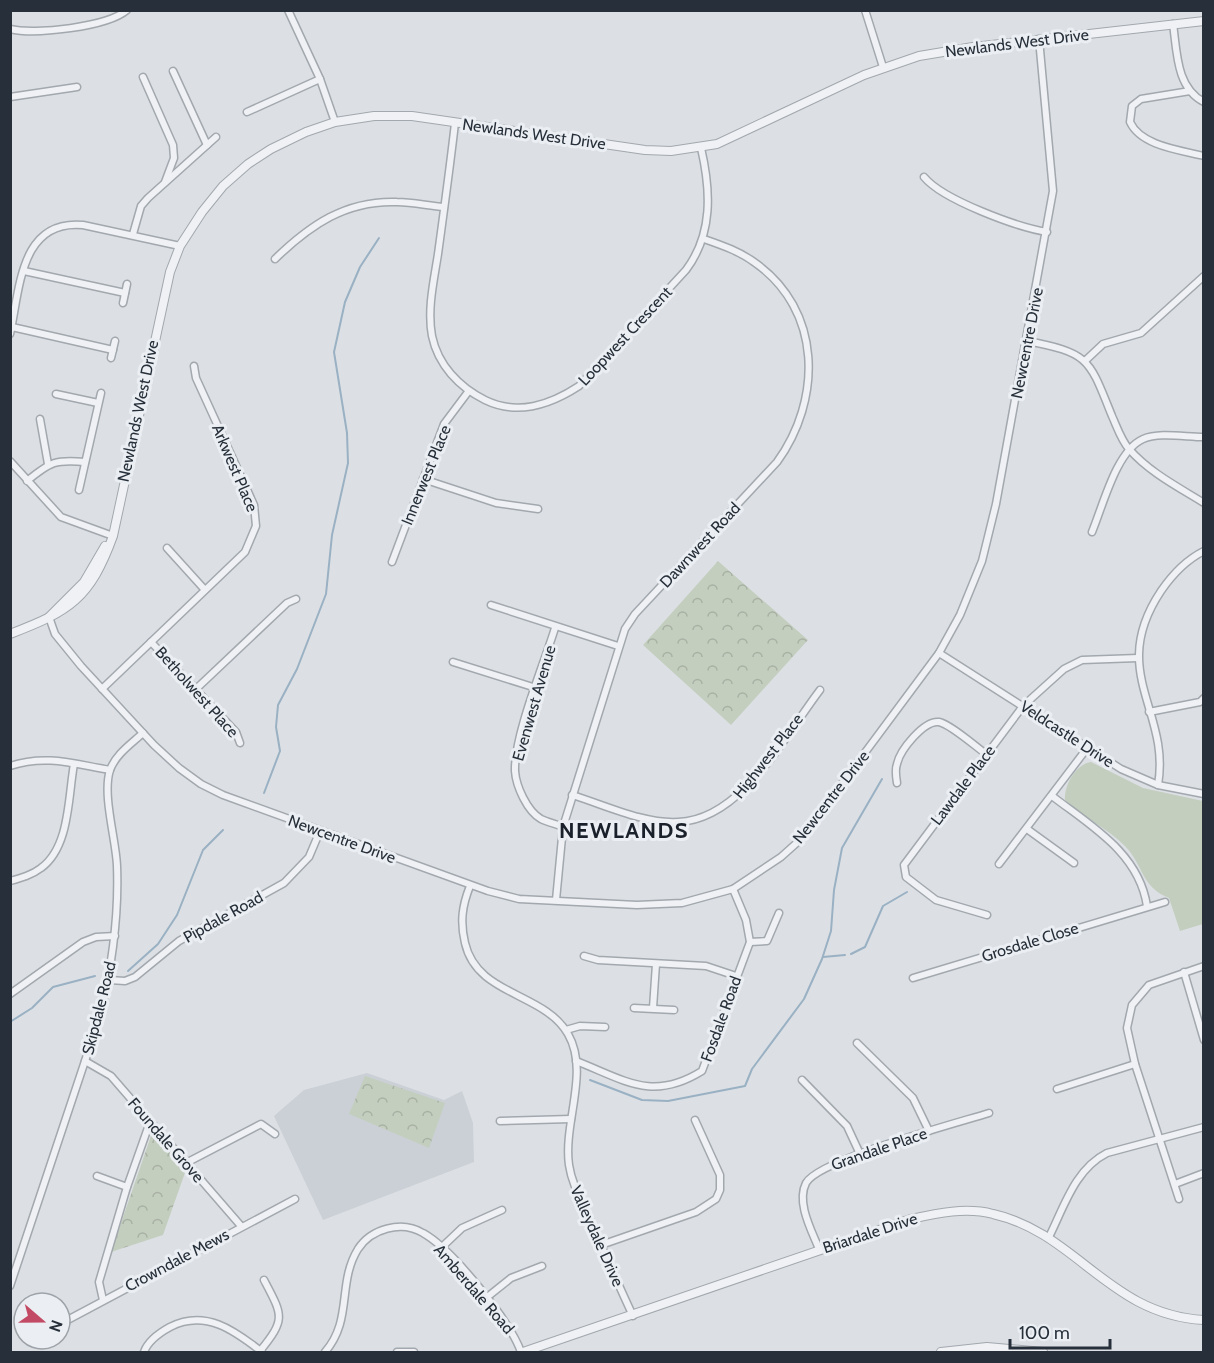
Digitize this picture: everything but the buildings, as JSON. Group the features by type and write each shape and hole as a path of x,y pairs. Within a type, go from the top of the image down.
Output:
{"street":[{"path":"10,29 31,32 85,24 110,19 127,10"},
{"path":"288,10 320,79 335,122"},
{"path":"865,10 883,67"},
{"name":"Newlands West Drive","path":"10,634 49,617 92,571 111,535 165,287 180,246 212,198 242,169 289,139 335,122 392,116 645,150 670,151 701,148 735,138 883,67 940,52 1203,21"},
{"path":"1173,24 1182,77 1190,91 1203,102"},
{"name":"Newcentre Drive","path":"49,617 59,639 102,689 179,768 207,787 470,886 519,899 637,905 682,903 733,889 781,857 800,840 939,653 973,586 989,538 1047,232 1053,180 1039,39"},
{"path":"173,71 207,145"},
{"path":"143,77 173,144 174,158 165,183"},
{"path":"247,112 320,79"},
{"path":"10,97 78,87"},
{"path":"1190,91 1136,101 1130,110 1130,122 1141,136 1203,156"},
{"name":"Loopwest Crescent","path":"455,123 430,311 431,330 435,347 444,366 468,392 508,407 541,406 559,400 579,386 694,260 704,239 708,204 701,148"},
{"path":"133,234 141,206 216,137"},
{"path":"924,177 935,188 1015,226 1047,232"},
{"path":"275,259 318,222 344,209 375,201 444,207"},
{"path":"113,350 11,330 24,272 30,252 37,241 58,227 83,225 180,246"},
{"name":"Dawnwest Road","path":"556,900 563,826 618,646 635,614 777,462 790,444 807,400 808,351 804,330 792,306 776,282 755,263 731,249 704,239"},
{"path":"24,272 125,293"},
{"path":"1086,360 1103,344 1141,333 1203,276"},
{"path":"123,303 127,284"},
{"path":"111,358 115,341"},
{"path":"1027,342 1063,348 1086,360 1095,374 1128,448 1155,472 1203,503"},
{"name":"Arkwest Place","path":"102,689 245,552 254,534 255,505 196,378 194,366"},
{"name":"Innerwest Place","path":"392,562 444,424 468,392"},
{"path":"79,490 101,393"},
{"path":"56,394 98,403"},
{"path":"40,419 48,464"},
{"path":"1092,532 1128,448 1151,437 1203,437"},
{"path":"27,481 48,464 58,460 85,462"},
{"path":"10,461 61,518 111,535"},
{"path":"423,479 496,503 538,509"},
{"path":"167,548 205,590"},
{"path":"1158,785 1162,756 1149,712 1138,658 1150,607 1171,576 1203,551"},
{"path":"196,689 287,603 296,599"},
{"path":"491,605 555,628 618,646"},
{"name":"Evenwest Avenue","path":"555,628 516,757 517,782 534,813 540,819 563,826"},
{"name":"Betholwest Place","path":"152,642 236,732 240,743"},
{"name":"Veldcastle Drive","path":"939,653 1121,769 1158,785 1203,794"},
{"name":"Lawdale Place","path":"987,915 932,898 906,877 904,865 1023,706 1071,663 1082,660 1138,658"},
{"path":"453,662 536,688"},
{"name":"Highwest Place","path":"572,795 654,820 677,823 711,816 745,791 820,690"},
{"path":"1149,712 1202,702"},
{"path":"897,783 897,764 902,754 926,725 932,723 944,724 986,754"},
{"path":"10,766 35,759 110,770 118,757 143,733"},
{"path":"999,864 1088,747"},
{"path":"10,881 41,868 55,853 63,827 74,764"},
{"name":"Skipdale Road","path":"10,1286 86,1061 109,980 115,936 117,864 109,794 110,770"},
{"path":"1052,796 1124,854 1137,873 1147,906"},
{"path":"1028,828 1074,863"},
{"name":"Pipdale Road","path":"109,980 125,981 135,977 179,941 284,883 309,857 320,831"},
{"path":"470,886 461,913 461,928 466,948 476,967 499,987 552,1016 566,1030 580,1026 604,1027"},
{"path":"733,889 746,920 750,942 767,942 779,913"},
{"name":"Grosdale Close","path":"913,978 1165,902"},
{"path":"10,994 83,942 96,937 115,936"},
{"name":"Fosdale Road","path":"576,1061 648,1088 661,1088 688,1080 702,1071 750,942"},
{"path":"584,956 598,960 706,966 736,975"},
{"path":"653,1008 656,964"},
{"path":"1179,1199 1135,1064 1127,1028 1132,1005 1149,984 1203,966"},
{"path":"1184,972 1203,1040"},
{"path":"634,1008 674,1010"},
{"name":"Valleydale Drive","path":"566,1030 576,1061 568,1157 571,1178 633,1316"},
{"path":"857,1043 913,1098 929,1131"},
{"name":"Foundale Grove","path":"86,1061 111,1076 241,1226"},
{"path":"1057,1089 1135,1064"},
{"path":"802,1080 847,1126 860,1154"},
{"name":"Grandale Place","path":"819,1249 804,1207 805,1184 810,1177 825,1167 860,1154 989,1113"},
{"path":"500,1121 571,1119"},
{"path":"601,1245 696,1212 710,1206 716,1199 720,1190 720,1175 695,1120"},
{"path":"103,1300 99,1282 127,1187 150,1122"},
{"path":"186,1163 261,1124 275,1134"},
{"path":"1049,1237 1080,1175 1093,1160 1107,1153 1203,1127"},
{"path":"1175,1184 1203,1173"},
{"path":"97,1176 127,1187"},
{"name":"Crowndale Mews","path":"72,1317 295,1199"},
{"path":"441,1247 462,1228 502,1210"},
{"name":"Briardale Drive","path":"522,1353 819,1249 911,1219 941,1212 991,1213 1029,1226 1049,1237 1124,1296 1153,1310 1176,1317 1203,1320"},
{"name":"Amberdale Road","path":"325,1353 340,1330 350,1266 366,1239 383,1229 399,1228 422,1232 441,1247 486,1298 515,1337 522,1353"},
{"path":"486,1298 511,1278 542,1266"},
{"path":"144,1353 160,1332 180,1322 197,1318 216,1322 261,1352 280,1322 281,1311 264,1280"},
{"path":"941,1353 987,1347 1043,1353"},
{"path":"397,1353 414,1352"}],"shaded area":[{"path":"367,1073 444,1100 462,1091 473,1123 474,1162 323,1220 274,1116 304,1090"}],"green space":[{"path":"718,561 808,640 731,725 643,645"},
{"path":"1091,762 1143,788 1203,801 1203,924 1180,931 1169,898 1153,888 1125,846 1065,800 1072,776 1080,767"},
{"path":"365,1076 445,1103 429,1148 349,1114"},
{"path":"153,1130 157,1137 161,1135 187,1167 163,1235 111,1252"}],"waterway":[{"path":"264,793 280,751 276,727 278,705 297,669 326,594 332,535 348,463 347,433 334,352 345,302 360,267 379,238"},
{"path":"590,1080 642,1100 668,1101 745,1086 752,1069 804,999 822,959 831,931 834,890 842,848 882,779"},
{"path":"128,971 158,944 177,915 203,850 223,830"},
{"path":"851,954 865,947 883,906 907,892"},
{"path":"823,957 845,955"},
{"path":"10,1022 32,1008 53,987 95,976"}],"district":[{"name":"NEWLANDS","path":"624,830"}]}
